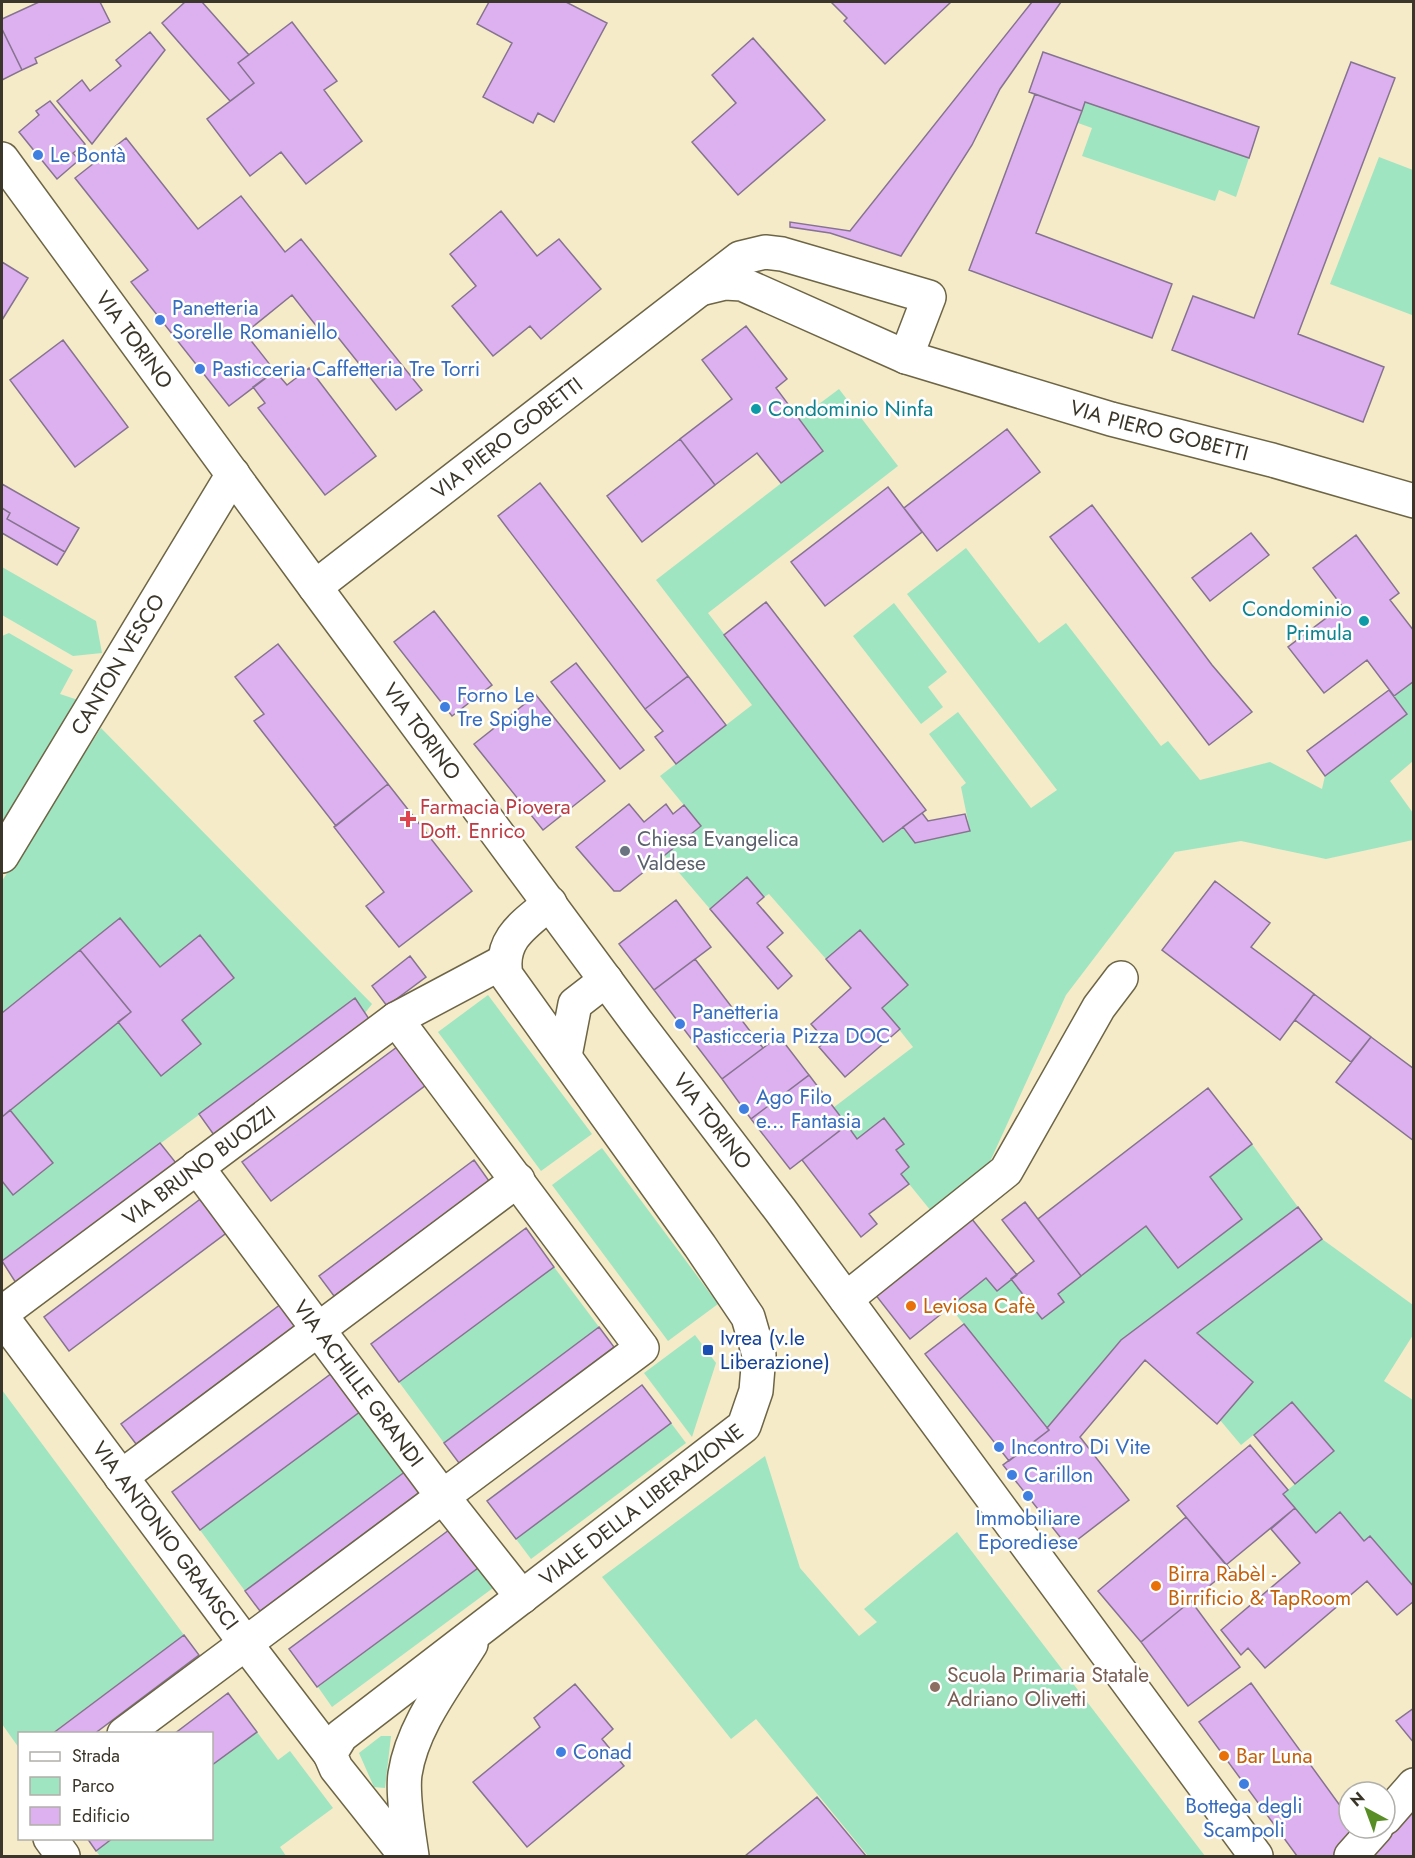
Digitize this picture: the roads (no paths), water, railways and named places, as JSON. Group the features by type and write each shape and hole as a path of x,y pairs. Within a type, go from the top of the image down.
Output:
{"street":[{"name":"VIA TORINO","path":"2,159 315,587 846,1299 1256,1857"},
{"name":"VIA PIERO GOBETTI","path":"315,587 740,258 765,252 782,254 929,297 906,357"},
{"name":"VIA PIERO GOBETTI","path":"700,289 725,283 742,285 906,357 1112,418 1272,460 1413,501"},
{"name":"CANTON VESCO","path":"2,856 233,474"},
{"path":"503,962 507,944 521,928 550,903"},
{"name":"VIA BRUNO BUOZZI","path":"2,1315 396,1019 503,962"},
{"name":"VIALE DELLA LIBERAZIONE","path":"330,1754 341,1736 356,1723 744,1426 756,1391 759,1355 748,1317 506,975 503,962"},
{"path":"846,1299 1006,1171 1099,1006 1121,978"},
{"path":"565,1056 575,1004 606,980"},
{"path":"127,1732 642,1348 396,1019"},
{"name":"VIA ACHILLE GRANDI","path":"197,1167 443,1497 522,1597"},
{"path":"121,1477 518,1180"},
{"name":"VIA ANTONIO GRAMSCI","path":"2,1315 330,1754"},
{"name":"VIALE DELLA LIBERAZIONE","path":"412,1857 404,1776 412,1746 425,1719 481,1627"},
{"path":"330,1754 346,1782 406,1857"},
{"path":"1397,1804 1413,1785"},
{"path":"51,1840 63,1857"},
{"path":"1351,1857 1366,1840"}],"place":[{"name":"Le Bontà","path":"38,155"},
{"name":"Panetteria Sorelle Romaniello","path":"160,320"},
{"name":"Pasticceria Caffetteria Tre Torri","path":"200,369"},
{"name":"Condominio Ninfa","path":"756,409"},
{"name":"Condominio Primula","path":"1364,621"},
{"name":"Forno Le Tre Spighe","path":"445,707"},
{"name":"Farmacia Piovera Dott. Enrico","path":"408,819"},
{"name":"Chiesa Evangelica Valdese","path":"625,851"},
{"name":"Panetteria Pasticceria Pizza DOC","path":"680,1024"},
{"name":"Ago Filo e... Fantasia","path":"744,1109"},
{"name":"Leviosa Cafè","path":"911,1306"},
{"name":"Ivrea (v.le Liberazione)","path":"708,1350"},
{"name":"Incontro Di Vite","path":"999,1447"},
{"name":"Carillon","path":"1012,1475"},
{"name":"Immobiliare Eporediese","path":"1028,1496"},
{"name":"Birra Rabèl - Birrificio & TapRoom","path":"1156,1586"},
{"name":"Scuola Primaria Statale Adriano Olivetti","path":"935,1687"},
{"name":"Conad","path":"561,1752"},
{"name":"Bar Luna","path":"1224,1756"},
{"name":"Bottega degli Scampoli","path":"1244,1784"}]}
